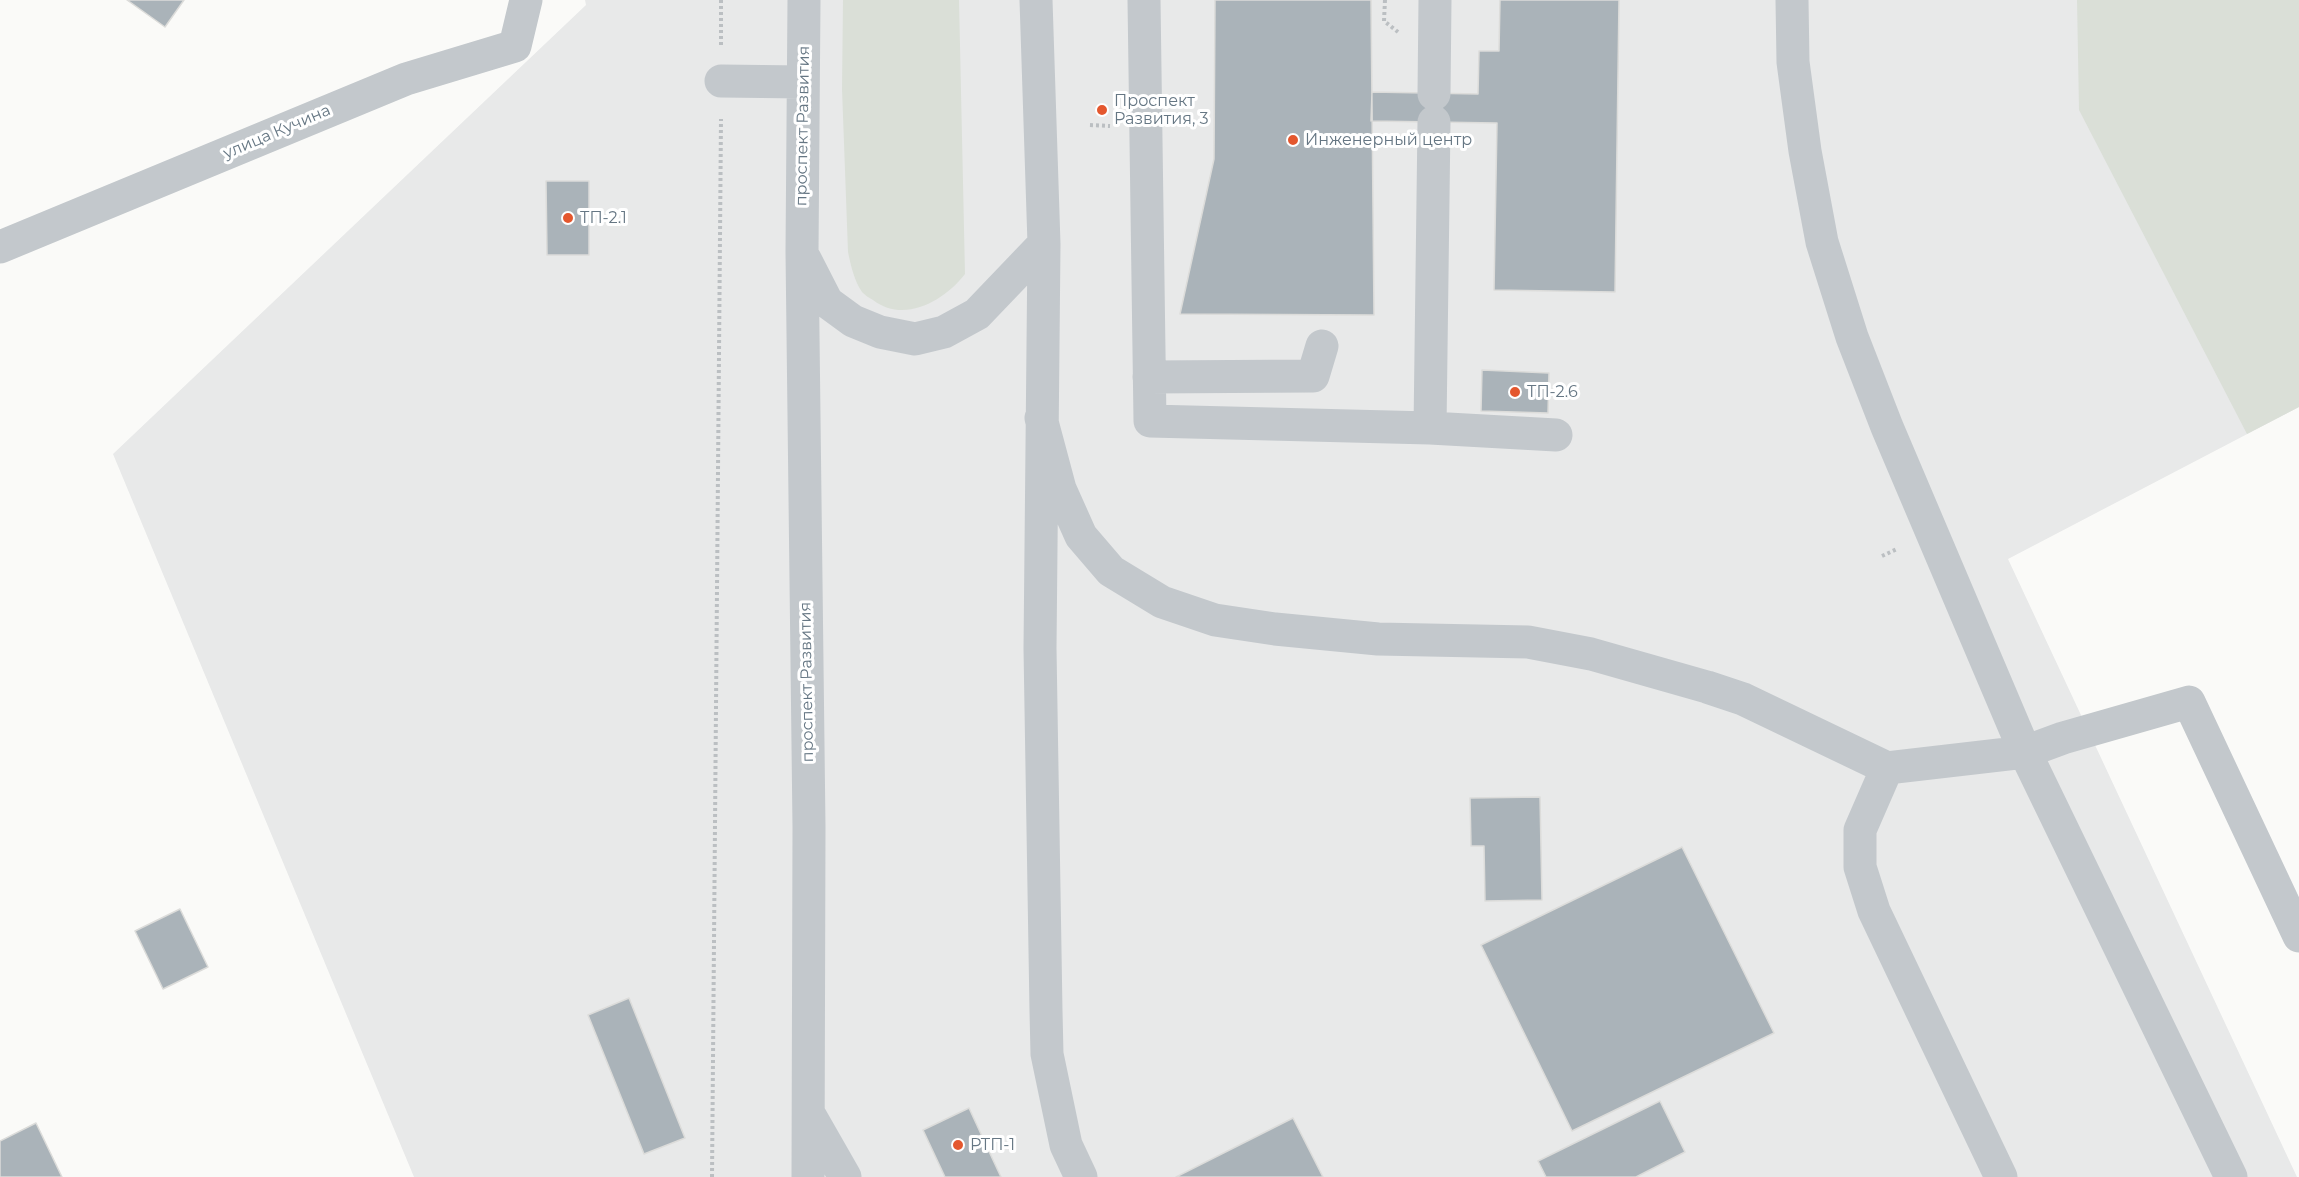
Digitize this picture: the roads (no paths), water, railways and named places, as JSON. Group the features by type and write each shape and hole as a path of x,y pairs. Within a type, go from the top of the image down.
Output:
{"street":[{"name":"улица Кучина","path":"0,247 406,79 515,46 526,0"},
{"name":"проспект Развития","path":"804,0 801,252 809,827 808,1177"},
{"path":"1036,0 1044,244 1040,648 1047,1054 1066,1145 1081,1177"},
{"path":"1144,0 1150,421 1430,428 1556,435"},
{"path":"1430,428 1435,0"},
{"path":"1792,0 1793,62 1805,151 1822,242 1852,337 1887,427 2025,752 2231,1177"},
{"path":"721,81 803,82"},
{"name":"проспект Развития","path":"801,252 828,302 853,321 880,332 915,339 944,332 977,314 1044,244"},
{"path":"1149,377 1313,376 1322,346"},
{"path":"1041,418 1060,489 1082,536 1110,571 1162,602 1215,620 1275,629 1378,639 1528,642 1591,654 1743,699 1887,768 2025,752 2064,738 2189,702 2299,936"},
{"path":"1887,768 1860,830 1860,867 1874,911 2001,1177"},
{"path":"808,1112 845,1177"}],"place":[{"name":"Проспект Развития, 3","path":"1102,110"},
{"name":"Инженерный центр","path":"1293,140"},
{"name":"ТП-2.1","path":"568,218"},
{"name":"ТП-2.6","path":"1515,392"},
{"name":"РТП-1","path":"958,1145"}]}
